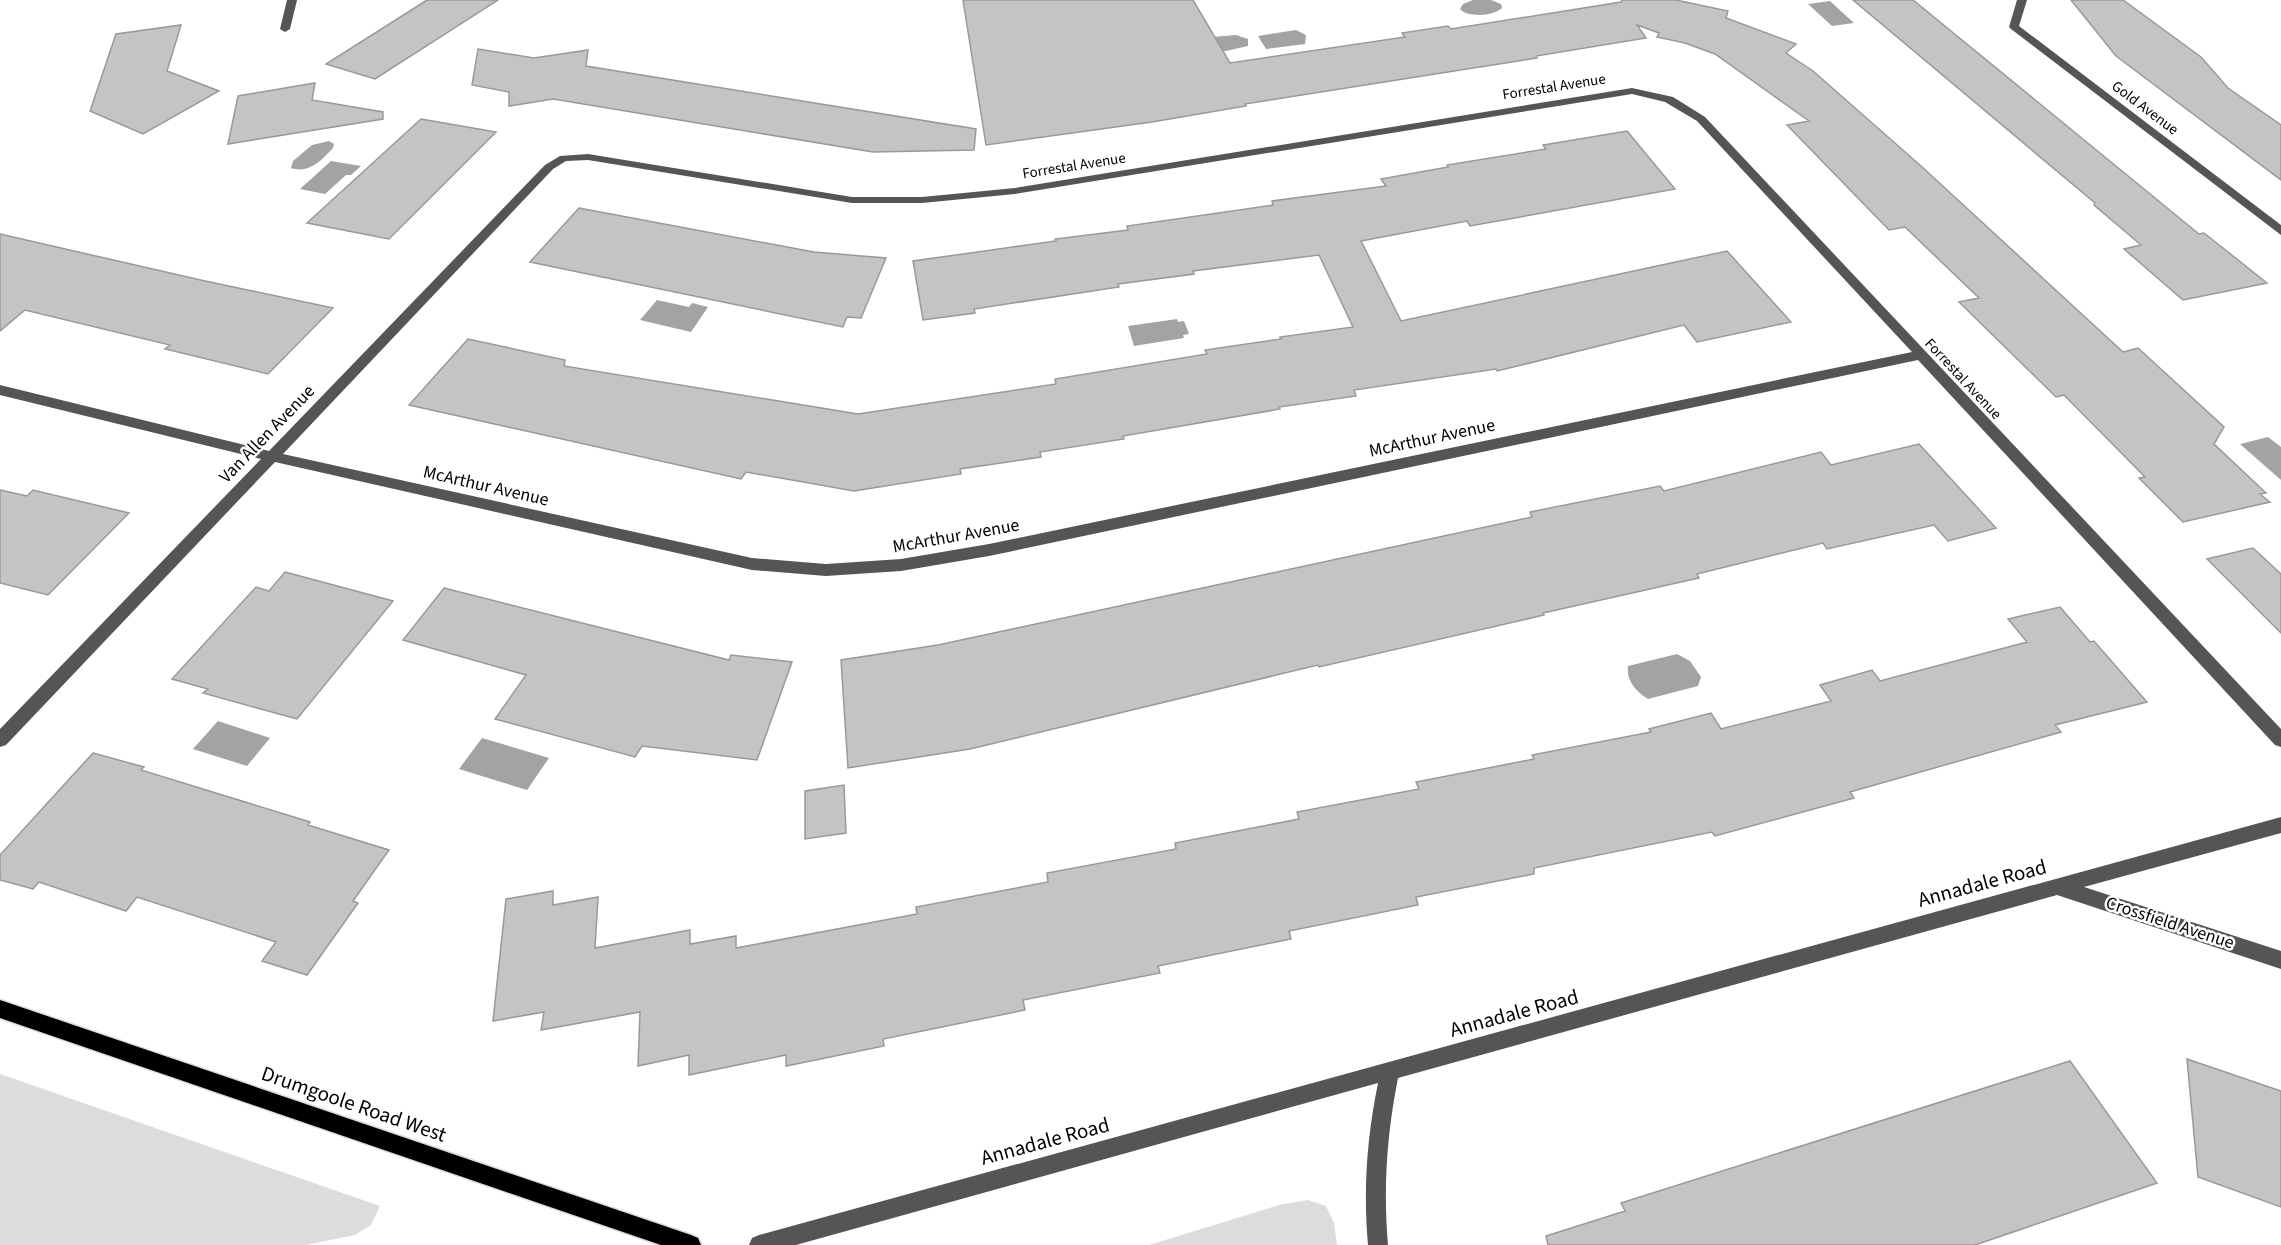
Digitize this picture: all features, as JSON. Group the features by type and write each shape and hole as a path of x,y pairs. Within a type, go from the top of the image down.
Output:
{"main road":[{"name":"Drumgoole Road West","path":"0,1009 692,1245"}],"street":[{"path":"285,29 292,0"},
{"name":"Gold Avenue","path":"2022,0 2014,27 2281,231"},
{"name":"Forrestal Avenue","path":"564,158 588,157 852,200 922,200 1015,191 1610,93 1654,92 1675,100 1701,119 2281,740"},
{"name":"Van Allen Avenue","path":"0,740 549,167 564,158"},
{"name":"McArthur Avenue","path":"0,390 271,456 752,564 826,570 901,565 989,550 1920,355"},
{"name":"Annadale Road","path":"759,1245 2281,825"},
{"name":"Crossfield Avenue","path":"2058,887 2281,960"},
{"path":"1378,1245 1375,1197 1376,1158 1381,1114 1390,1072"}],"shaded area":[{"path":"1473,0 1491,0 1501,4 1502,8 1493,13 1481,15 1469,14 1460,9 1463,4"},
{"path":"1830,1 1854,23 1832,26 1808,4"},
{"path":"1296,30 1306,35 1305,44 1266,49 1258,36"},
{"path":"1236,35 1248,39 1248,46 1217,53 1212,37"},
{"path":"329,141 334,144 333,148 315,165 304,169 291,168 293,161 312,145"},
{"path":"331,161 361,166 351,175 346,175 325,194 300,189"},
{"path":"657,300 689,307 692,303 708,307 691,332 640,320"},
{"path":"1177,319 1178,322 1184,321 1189,334 1183,335 1184,338 1134,346 1128,326"},
{"path":"2268,437 2281,447 2281,480 2240,444"},
{"path":"1677,654 1690,661 1701,677 1698,686 1648,699 1633,685 1628,666"},
{"path":"218,721 270,738 247,766 193,749"},
{"path":"482,738 549,758 527,790 459,769"},
{"path":"0,1074 380,1206 371,1225 355,1235 306,1245 0,1245"},
{"path":"1308,1200 1326,1206 1334,1223 1337,1245 1149,1245 1279,1205"}],"building":[{"path":"427,0 498,0 375,79 326,64"},
{"path":"963,0 1193,0 1230,63 1405,37 1402,33 1448,26 1451,29 1621,2 1622,0 1676,0 1728,11 1726,18 1796,44 1786,53 1813,71 1921,166 2123,352 2138,348 2224,427 2214,444 2266,493 2260,494 2270,502 2183,522 2139,478 2145,477 2064,395 2056,397 1959,302 1979,298 1905,227 1889,230 1787,125 1809,121 1715,54 1685,43 1657,37 1659,33 1637,25 1646,38 1536,56 1537,58 1245,104 1246,106 1152,122 986,145"},
{"path":"1853,0 1913,0 2199,234 2204,233 2267,283 2183,300 2124,249 2141,245 2094,205 2095,203"},
{"path":"2071,0 2123,0 2201,57 2228,88 2281,125 2281,180 2116,56"},
{"path":"181,25 167,71 219,91 143,134 90,111 116,34"},
{"path":"478,49 534,58 588,50 586,66 976,129 974,150 873,152 553,99 509,106 509,92 472,85"},
{"path":"315,83 312,100 383,112 383,119 228,144 238,96"},
{"path":"421,119 496,132 389,239 307,223"},
{"path":"1627,131 1675,189 1470,226 1467,221 1361,241 1401,321 1727,251 1791,322 1697,342 1684,325 1497,371 1496,369 1354,390 1356,396 1279,407 1280,409 1123,436 1124,439 1040,452 1041,457 960,469 961,474 854,491 746,472 741,479 409,405 468,339 565,360 564,366 858,414 1056,384 1055,379 1207,354 1205,350 1353,327 1319,255 1193,271 1194,274 1118,284 1119,287 974,309 975,313 923,320 913,261 1128,230 1127,226 1273,205 1272,201 1386,186 1381,179 1448,167 1447,165 1546,149 1543,145"},
{"path":"579,208 814,252 886,258 861,318 847,317 843,327 530,262"},
{"path":"0,234 333,308 268,374 165,349 170,345 25,310 0,331"},
{"path":"1919,444 1996,528 1948,541 1934,525 1827,549 1823,543 1697,574 1699,578 1319,667 1318,665 970,749 848,768 841,660 938,645 1532,517 1530,512 1660,486 1664,491 1821,452 1831,465"},
{"path":"0,490 27,496 33,490 129,513 48,595 0,583"},
{"path":"2253,548 2281,574 2281,633 2207,559"},
{"path":"285,572 393,601 297,719 203,693 208,689 172,679 256,587 269,591"},
{"path":"444,588 729,660 731,655 792,662 757,760 642,746 635,757 495,719 526,675 403,640"},
{"path":"2060,607 2090,642 2094,641 2147,702 2055,725 2061,732 1850,792 1854,798 1715,836 1712,832 1534,868 1534,874 1416,897 1418,905 1289,931 1291,939 1158,966 1160,973 1023,1000 1025,1010 883,1039 884,1046 786,1066 786,1055 689,1075 689,1055 638,1066 640,1012 541,1030 544,1012 493,1021 506,899 553,891 553,905 598,897 595,948 690,930 690,944 736,936 736,948 917,914 916,907 1048,882 1047,873 1176,849 1175,843 1299,819 1297,812 1419,789 1416,782 1534,759 1532,755 1651,732 1649,729 1711,713 1721,729 1831,701 1820,685 1872,670 1880,681 2027,642 2008,619"},
{"path":"93,753 144,767 141,770 310,822 308,825 389,850 353,901 358,903 307,975 262,961 276,942 137,897 126,911 39,882 33,889 0,880 0,855"},
{"path":"844,785 846,833 805,839 805,791"},
{"path":"2187,1059 2281,1091 2281,1207 2198,1177"},
{"path":"2070,1061 2157,1183 1975,1245 1548,1245 1546,1236 1625,1211 1621,1203"}]}
